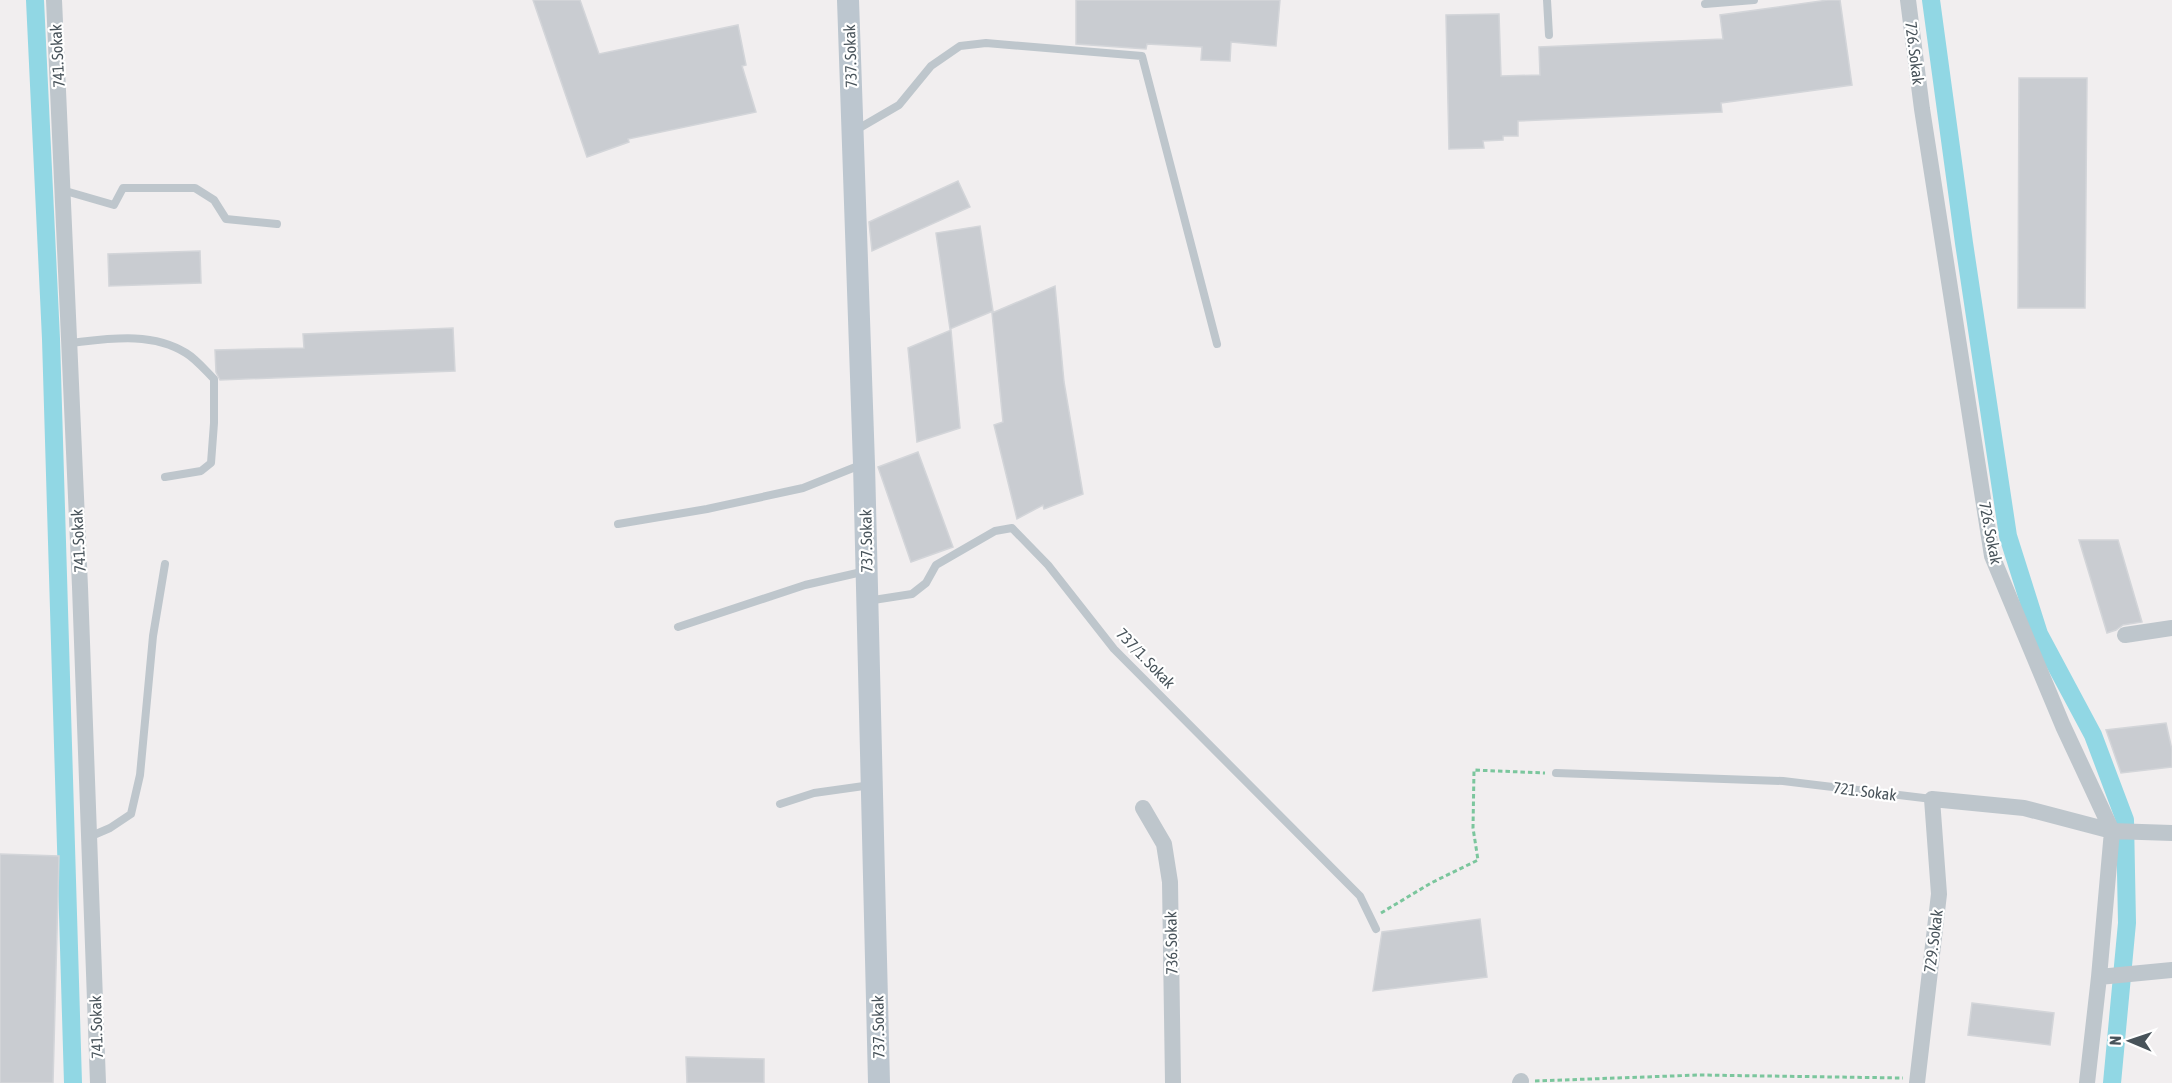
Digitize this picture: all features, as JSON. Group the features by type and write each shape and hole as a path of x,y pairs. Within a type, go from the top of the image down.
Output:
{"street":[{"name":"741. Sokak","path":"54,0 81,587 98,1083"},
{"name":"737. Sokak","path":"848,0 864,464 879,1083"},
{"name":"726. Sokak","path":"1908,0 1922,109 1992,555 2063,726 2112,831"},
{"path":"2125,635 2172,628"},
{"name":"721. Sokak","path":"1932,799 2024,808 2112,831 2166,833"},
{"name":"729. Sokak","path":"1917,1081 1939,894 1932,799"},
{"name":"736. Sokak","path":"1143,808 1164,844 1170,882 1173,1083"},
{"path":"2087,1083 2100,976 2112,831"},
{"path":"2100,976 2165,970"}],"lane":[{"path":"1547,0 1549,34"},
{"path":"1705,4 1754,0"},
{"path":"853,131 899,105 931,66 960,46 986,44 1142,56 1217,344"},
{"path":"62,190 114,204 123,188 195,188 214,200 226,219 277,224"},
{"path":"69,343 117,338 155,340 186,353 214,379 211,463 201,471 165,477"},
{"path":"618,524 707,509 802,488 864,464"},
{"name":"737/1. Sokak","path":"867,602 912,594 926,584 936,565 995,531 1012,528 1048,565 1114,649 1360,896 1376,928"},
{"path":"88,837 110,828 131,814 140,775 153,636 165,564"},
{"path":"678,627 805,585 866,571"},
{"name":"721. Sokak","path":"1556,773 1783,781 1932,799"},
{"path":"780,804 814,792 872,785"}],"path":[{"path":"1371,918 1431,883 1478,860 1473,828 1474,770 1556,773"},
{"path":"1520,1082 1699,1075 1917,1081"}],"building":[{"path":"533,0 580,0 599,54 738,25 746,65 742,66 756,112 628,139 629,142 587,157"},
{"path":"1076,0 1280,0 1276,46 1231,42 1230,61 1201,60 1202,47 1147,44 1146,49 1076,44"},
{"path":"1840,0 1852,85 1721,103 1722,112 1518,121 1518,136 1503,136 1503,140 1483,141 1484,148 1449,149 1446,15 1499,14 1501,76 1540,75 1539,47 1723,39 1720,15"},
{"path":"2019,78 2087,78 2085,308 2018,308"},
{"path":"958,181 970,207 872,251 869,222"},
{"path":"980,226 993,311 950,329 936,233"},
{"path":"200,251 201,283 109,286 108,254"},
{"path":"1055,286 1064,382 1083,494 1044,509 1043,505 1017,519 994,425 1003,422 992,313"},
{"path":"453,328 455,371 220,380 216,372 215,350 304,348 303,334"},
{"path":"951,330 960,428 917,442 908,348"},
{"path":"918,452 953,547 911,562 878,467"},
{"path":"2079,540 2118,540 2142,622 2123,625 2107,633"},
{"path":"2166,723 2172,750 2172,767 2121,773 2106,730"},
{"path":"0,854 59,856 53,1083 0,1083"},
{"path":"1480,919 1487,977 1373,991 1382,932"},
{"path":"1972,1003 2054,1013 2050,1045 1968,1035"},
{"path":"686,1057 764,1059 764,1083 687,1083"}],"waterway":[{"path":"35,0 51,339 73,1083"},
{"path":"1931,0 1964,243 2008,536 2039,634 2093,735 2125,820 2127,923 2112,1083"}]}
